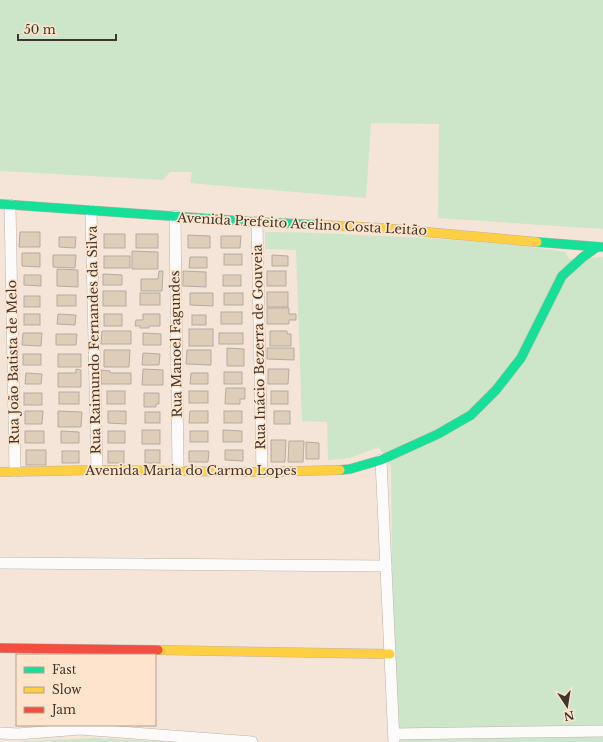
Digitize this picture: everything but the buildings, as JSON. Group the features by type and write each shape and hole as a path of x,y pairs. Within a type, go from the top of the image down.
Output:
{"street":[{"name":"Avenida Prefeito Acelino Costa Leitão","path":"5,205 257,222 381,228 600,247"},
{"name":"Rua João Batista de Melo","path":"5,205 15,471"},
{"name":"Rua Raimundo Fernandes da Silva","path":"91,211 97,470"},
{"name":"Rua Manoel Fagundes","path":"175,216 178,471"},
{"name":"Rua Inácio Bezerra de Gouveia","path":"257,222 262,472"},
{"name":"Avenida Maria do Carmo Lopes","path":"0,472 97,470 262,472 350,469 381,460 438,434 472,415 496,390 521,358 562,276 583,258 600,247"},
{"path":"381,460 394,738 603,731"},
{"path":"0,563 386,566"},
{"path":"0,648 390,654"},
{"path":"0,733 18,734 80,729 252,742"}],"green space":[{"path":"0,0 603,0 603,229 438,218 439,124 371,123 366,198 190,183 192,172 170,172 163,180 0,171"},
{"path":"265,232 300,232 465,241 525,246 565,252 569,259 603,257 603,742 394,742 391,467 379,447 350,458 328,460 327,422 302,421 296,250 265,249"},
{"path":"94,738 168,742 15,742"}],"traffic: fast":[{"path":"0,204 320,225"},
{"path":"537,242 601,247"},
{"path":"340,470 350,469 381,460 438,434 471,415 496,390 521,358 562,276 583,257 597,247"}],"traffic: slow":[{"path":"320,225 381,228 537,242"},
{"path":"0,472 97,470 262,472 340,470"},
{"path":"158,650 390,654"}],"traffic: jam":[{"path":"0,648 158,650"}]}
